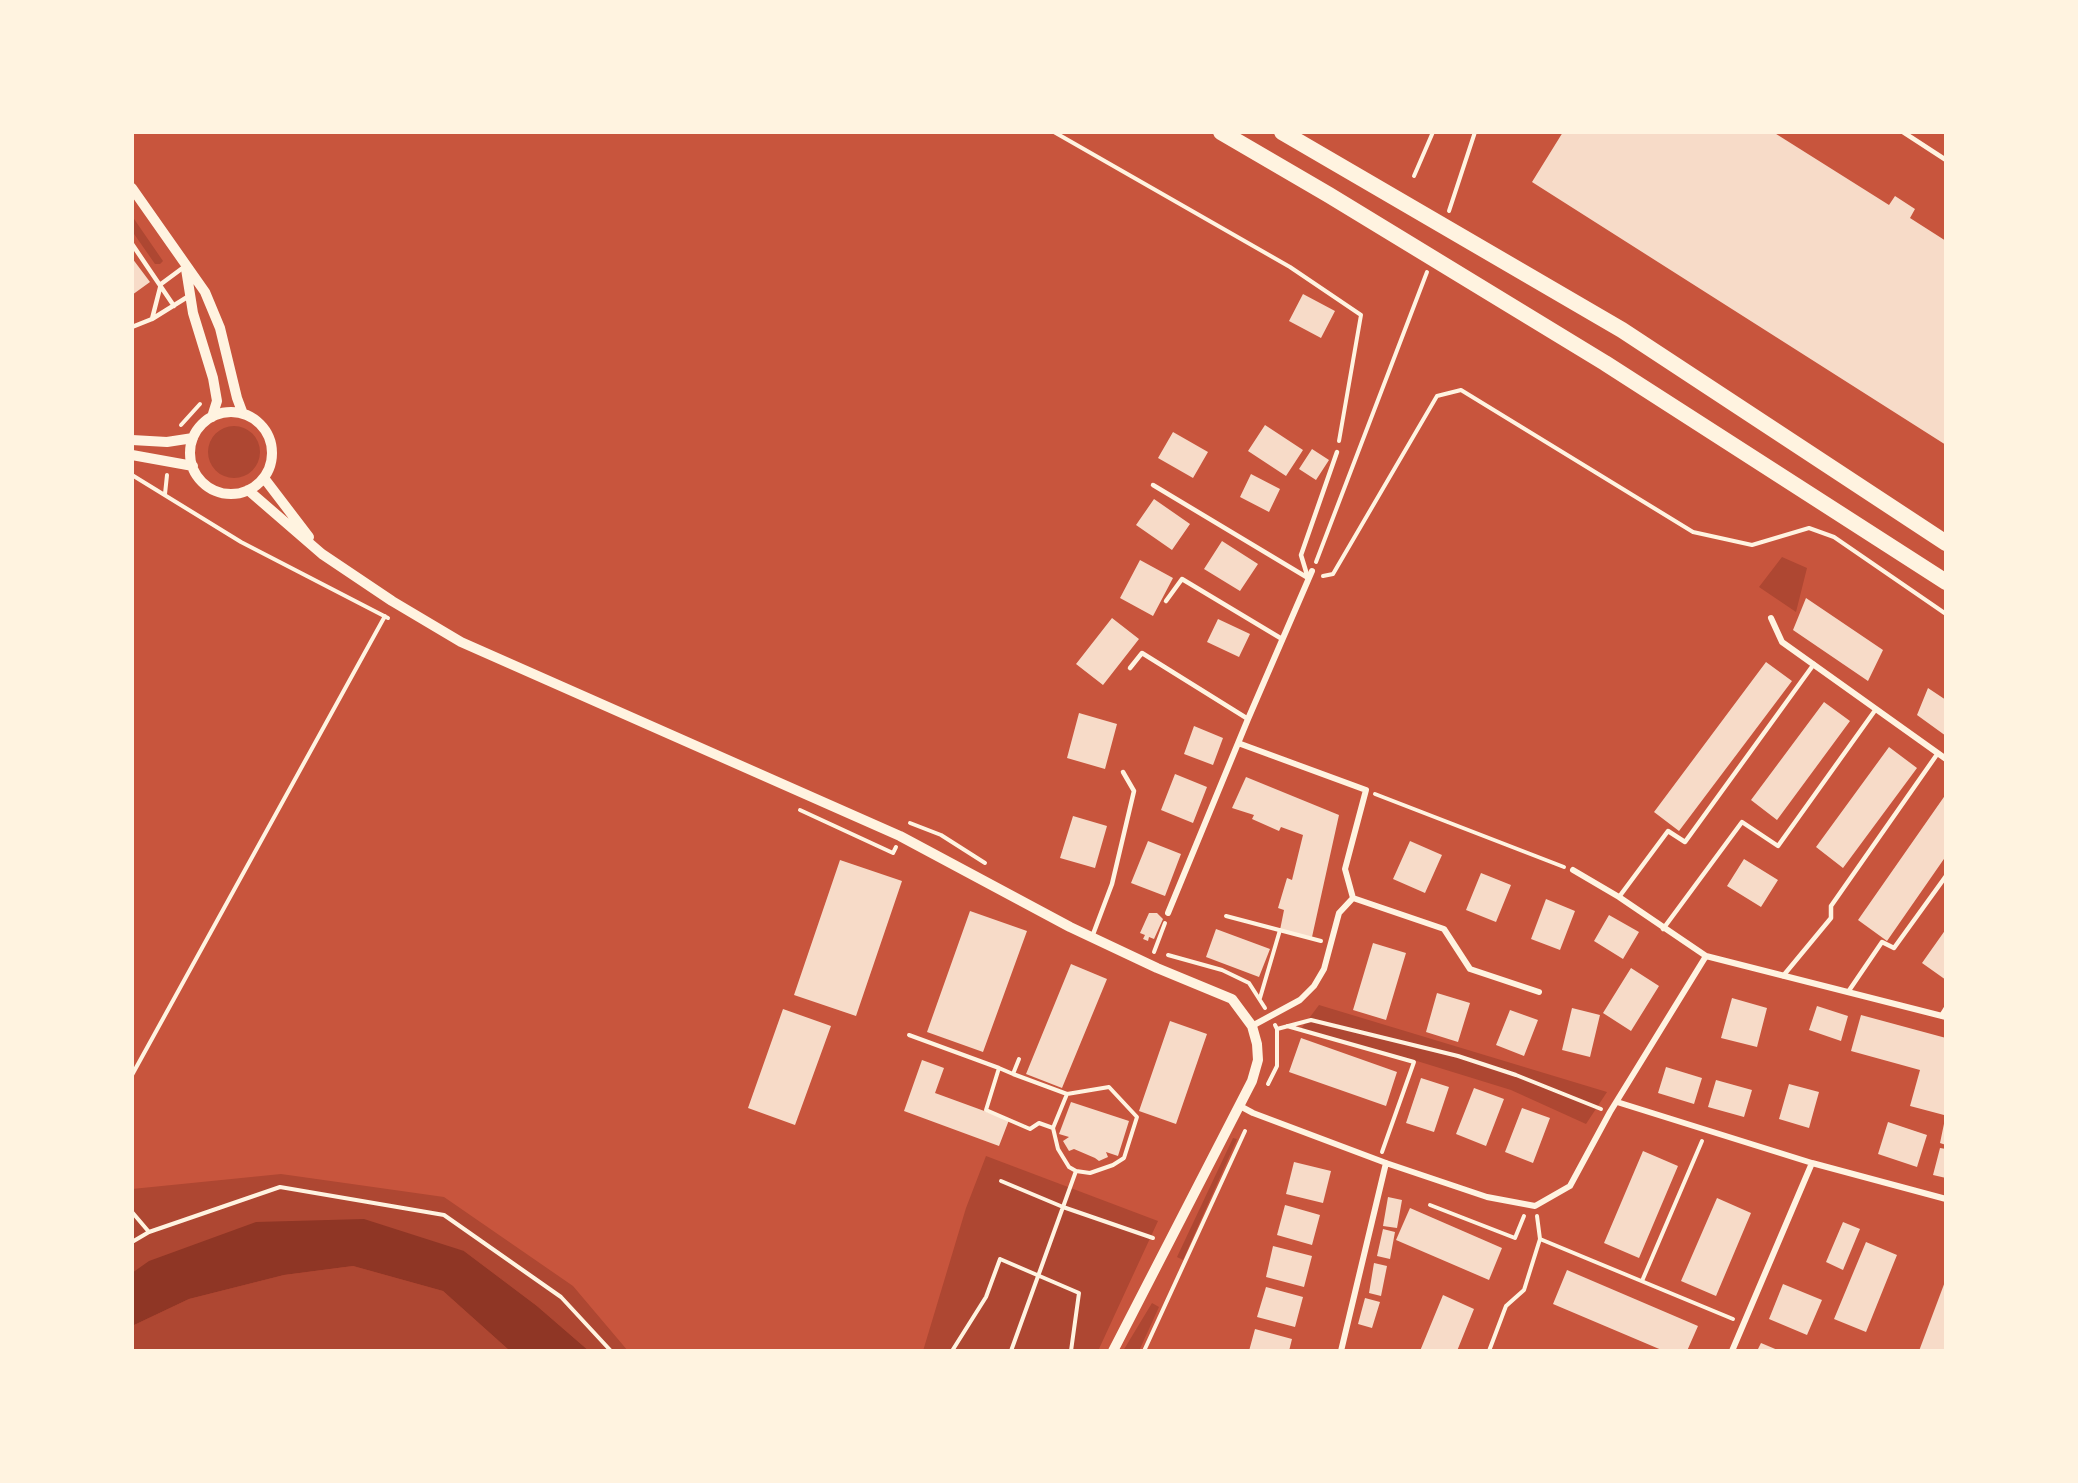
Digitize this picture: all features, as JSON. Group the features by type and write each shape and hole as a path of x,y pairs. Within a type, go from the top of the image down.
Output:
{"highway":[{"path":"1221,132 1605,363 1946,582"},
{"path":"1282,132 1623,330 1946,543"}],"street":[{"path":"132,188 204,292 220,327 243,414"},
{"path":"186,265 189,296 213,378 217,401 212,417"},
{"path":"222,413 243,414 260,424 270,441 272,453 270,466 264,478 248,490 235,494 222,493 209,488 199,478 193,466 191,447 193,438 201,426 212,417 222,413"},
{"path":"132,440 167,442 193,438"},
{"path":"132,455 193,466"},
{"path":"264,478 322,554"},
{"path":"248,490 322,554 392,601 461,642 900,836 1092,938 1232,999 1252,1026 1257,1044 1258,1060 1252,1081 1113,1351"},
{"path":"1168,914 1312,571"},
{"path":"1771,618 1782,642 1946,759"},
{"path":"1238,743 1366,790 1345,868 1353,898"},
{"path":"1573,870 1619,897 1706,956 1943,1016"},
{"path":"1252,1026 1300,1000 1314,986 1324,969 1339,914 1353,898"},
{"path":"1353,898 1444,929 1470,969 1539,992"},
{"path":"1240,1106 1253,1113 1383,1161 1487,1197 1532,1206 1570,1186 1610,1112 1706,956"},
{"path":"1617,1102 1812,1163 1946,1199"},
{"path":"1341,1351 1383,1161"},
{"path":"1732,1351 1812,1163"}],"lane":[{"path":"1903,132 1946,160"},
{"path":"132,244 174,306"},
{"path":"152,319 160,284 186,265"},
{"path":"132,327 152,319 189,296"},
{"path":"1308,578 1301,555 1337,452"},
{"path":"1153,485 1308,578"},
{"path":"1166,601 1182,579 1282,639"},
{"path":"1130,668 1142,652 1248,719"},
{"path":"1619,897 1668,831 1685,842 1814,664"},
{"path":"1663,929 1742,822 1778,846 1876,709"},
{"path":"1783,976 1831,918 1831,906 1938,753"},
{"path":"1092,938 1112,884 1134,791 1123,772"},
{"path":"1848,992 1882,942 1894,948 1946,876"},
{"path":"1943,1016 1946,1008"}],"path":[{"path":"1054,132 1290,267 1360,315 1337,452"},
{"path":"1414,176 1433,132"},
{"path":"1459,184 1476,132"},
{"path":"1312,571 1418,298"},
{"path":"1308,578 1333,574 1437,396 1461,390 1693,532 1752,545 1809,528 1834,537 1946,614"},
{"path":"175,428 184,423 199,406 201,398"},
{"path":"132,475 241,542 385,616"},
{"path":"132,1075 392,601"},
{"path":"1366,790 1573,870"},
{"path":"1168,914 1155,951 1222,970 1249,983 1271,1017"},
{"path":"1226,916 1330,944"},
{"path":"1260,999 1280,930"},
{"path":"1277,1029 1311,1020 1458,1056 1516,1075 1610,1112"},
{"path":"1287,1026 1414,1062 1383,1161"},
{"path":"909,1035 1067,1095 1109,1087 1137,1117 1124,1158 1090,1173 1076,1171 1069,1167 1058,1149 1053,1128 1067,1095"},
{"path":"1014,1074 1019,1059"},
{"path":"999,1068 986,1110 1030,1129 1039,1123 1053,1128"},
{"path":"1144,1351 1253,1113"},
{"path":"1642,1281 1707,1130"},
{"path":"1011,1351 1076,1171"},
{"path":"1001,1181 1063,1207 1153,1238"},
{"path":"132,1242 149,1232 280,1187 444,1215 561,1297 611,1351"},
{"path":"1430,1205 1515,1238 1532,1206"},
{"path":"1489,1351 1506,1306 1524,1290 1540,1239 1532,1206"},
{"path":"132,1212 149,1232"},
{"path":"1540,1239 1744,1323"},
{"path":"952,1351 986,1297 1000,1259 1078,1293 1071,1351"}],"shaded area":[{"path":"132,216 163,261 160,264 155,264 132,231"},
{"path":"234,426 244,428 252,434 258,442 260,452 258,462 252,470 244,476 234,478 224,476 216,470 210,462 208,452 210,442 216,434 224,428"},
{"path":"1782,557 1807,568 1796,612 1759,587"},
{"path":"1319,1005 1607,1092 1586,1124 1511,1090 1301,1029"},
{"path":"1233,1138 1237,1139 1183,1260 1177,1257"},
{"path":"986,1156 1158,1221 1098,1351 923,1351 966,1208"},
{"path":"281,1174 444,1197 573,1286 628,1351 589,1351 537,1306 464,1251 132,1273 132,1189"},
{"path":"364,1219 464,1251 537,1306 589,1351 510,1351 443,1291 353,1266 284,1275 189,1299 132,1326 132,1273 149,1261 256,1222"},
{"path":"353,1266 443,1291 510,1351 132,1351 132,1326 189,1299 284,1275"},
{"path":"1152,1303 1159,1307 1139,1351 1123,1351"}],"building":[{"path":"1563,132 1773,132 1889,205 1895,196 1915,209 1910,218 1946,241 1946,445 1532,182"},
{"path":"132,258 150,282 132,295"},
{"path":"1303,294 1335,311 1321,338 1289,321"},
{"path":"1265,425 1303,450 1286,476 1248,451"},
{"path":"1173,432 1208,452 1193,478 1158,458"},
{"path":"1312,449 1329,460 1316,480 1299,469"},
{"path":"1251,474 1280,489 1269,512 1240,497"},
{"path":"1154,499 1190,524 1172,550 1136,525"},
{"path":"1222,541 1258,564 1240,591 1204,569"},
{"path":"1140,560 1173,578 1153,616 1120,598"},
{"path":"1806,598 1883,650 1868,681 1793,630"},
{"path":"1112,618 1139,639 1103,685 1076,664"},
{"path":"1218,619 1250,634 1239,657 1207,642"},
{"path":"1766,662 1792,681 1679,831 1654,812"},
{"path":"1928,688 1946,700 1946,736 1917,715"},
{"path":"1824,702 1850,721 1777,820 1751,800"},
{"path":"1079,713 1117,724 1105,769 1067,758"},
{"path":"1194,726 1223,738 1213,765 1184,754"},
{"path":"1889,747 1917,768 1843,868 1816,847"},
{"path":"1175,774 1207,787 1193,823 1161,810"},
{"path":"1246,777 1339,815 1312,937 1280,930 1284,910 1278,908 1287,878 1292,880 1303,835 1281,827 1279,831 1252,819 1254,815 1232,808"},
{"path":"1946,794 1946,856 1887,941 1858,920"},
{"path":"1073,816 1107,826 1095,868 1060,858"},
{"path":"1148,841 1181,854 1165,896 1131,883"},
{"path":"1410,841 1442,855 1425,893 1393,879"},
{"path":"1744,859 1778,880 1761,907 1727,886"},
{"path":"840,860 902,881 856,1016 794,995"},
{"path":"1481,873 1511,885 1496,922 1466,910"},
{"path":"1546,899 1575,911 1560,950 1531,939"},
{"path":"970,911 1027,931 983,1052 927,1032"},
{"path":"1149,913 1157,913 1163,919 1154,939 1149,937 1148,941 1143,939 1145,935 1140,933"},
{"path":"1609,915 1639,932 1623,959 1594,941"},
{"path":"1216,929 1270,949 1259,977 1206,957"},
{"path":"1946,929 1946,980 1922,963"},
{"path":"1373,943 1406,953 1386,1020 1353,1010"},
{"path":"1071,964 1107,979 1062,1088 1026,1074"},
{"path":"1631,968 1659,986 1631,1031 1603,1013"},
{"path":"1437,993 1470,1003 1458,1042 1426,1032"},
{"path":"1732,998 1767,1008 1757,1047 1721,1038"},
{"path":"1817,1006 1848,1016 1841,1041 1809,1030"},
{"path":"1572,1008 1600,1015 1590,1057 1562,1050"},
{"path":"783,1009 831,1026 795,1125 748,1108"},
{"path":"1510,1010 1538,1020 1524,1056 1496,1045"},
{"path":"1861,1015 1946,1038 1944,1067 1946,1067 1946,1109 1944,1115 1910,1106 1920,1070 1851,1051"},
{"path":"1170,1021 1207,1034 1176,1124 1139,1111"},
{"path":"1301,1038 1397,1072 1386,1106 1289,1072"},
{"path":"922,1060 944,1068 935,1093 1009,1120 999,1146 904,1111"},
{"path":"1666,1067 1702,1078 1694,1104 1658,1093"},
{"path":"1421,1078 1449,1087 1434,1132 1406,1123"},
{"path":"1716,1080 1752,1090 1744,1117 1708,1107"},
{"path":"1789,1084 1819,1092 1809,1128 1779,1119"},
{"path":"1474,1088 1504,1099 1486,1146 1456,1134"},
{"path":"1071,1102 1129,1121 1118,1156 1106,1152 1108,1157 1099,1161 1074,1149 1069,1151 1063,1141 1069,1137 1059,1134"},
{"path":"1522,1108 1550,1118 1533,1163 1505,1152"},
{"path":"1946,1119 1946,1145 1940,1143"},
{"path":"1888,1122 1927,1135 1917,1167 1878,1154"},
{"path":"1940,1148 1946,1149 1946,1178 1933,1175"},
{"path":"1643,1151 1678,1166 1639,1258 1604,1243"},
{"path":"1294,1162 1331,1171 1323,1203 1286,1194"},
{"path":"1388,1197 1402,1200 1397,1228 1383,1226"},
{"path":"1717,1198 1751,1213 1716,1296 1681,1281"},
{"path":"1285,1205 1320,1215 1312,1245 1277,1235"},
{"path":"1410,1208 1502,1248 1489,1280 1396,1240"},
{"path":"1843,1222 1860,1229 1843,1270 1826,1262"},
{"path":"1383,1229 1395,1232 1390,1259 1377,1256"},
{"path":"1866,1242 1897,1255 1866,1332 1834,1319"},
{"path":"1273,1246 1312,1256 1304,1287 1266,1277"},
{"path":"1374,1263 1387,1266 1381,1296 1369,1293"},
{"path":"1567,1270 1698,1326 1687,1351 1664,1351 1553,1304"},
{"path":"1946,1279 1946,1351 1919,1351"},
{"path":"1783,1284 1822,1300 1807,1335 1769,1319"},
{"path":"1266,1287 1303,1297 1295,1327 1257,1317"},
{"path":"1443,1295 1474,1309 1457,1351 1420,1351"},
{"path":"1365,1298 1380,1302 1372,1328 1358,1324"},
{"path":"1255,1329 1292,1339 1289,1351 1249,1351"},
{"path":"1761,1343 1780,1351 1757,1351"}]}
